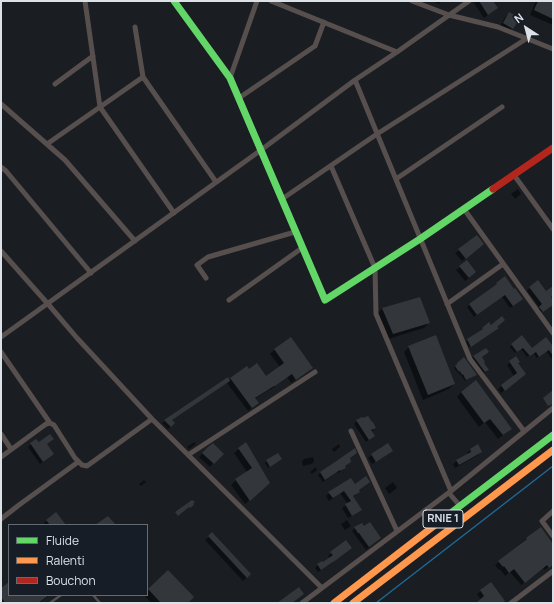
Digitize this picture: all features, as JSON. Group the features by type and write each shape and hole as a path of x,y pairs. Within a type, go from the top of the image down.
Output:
{"main road":[{"path":"174,1 230,78 325,300 420,239 553,148"},
{"name":"RNIE 1","path":"334,603 553,435"},
{"name":"RNIE 1","path":"353,603 553,450"}],"street":[{"path":"85,1 100,107 174,213"},
{"path":"230,78 257,1"},
{"path":"271,1 398,52"},
{"path":"412,1 449,15 498,28 553,49"},
{"path":"1,338 261,150 355,80 398,52 470,1"},
{"path":"239,98 314,46 324,22"},
{"path":"135,27 142,78 216,182"},
{"path":"282,199 377,134 526,39"},
{"path":"55,84 93,56"},
{"path":"47,144 142,78"},
{"path":"355,80 470,359 524,432"},
{"path":"1,104 65,160 135,241"},
{"path":"396,179 502,107"},
{"path":"331,166 375,268 376,314 450,492 460,506"},
{"path":"1,167 91,273"},
{"path":"514,175 553,230"},
{"path":"464,209 553,333"},
{"path":"206,278 197,265 208,257 296,232"},
{"path":"228,300 302,248"},
{"path":"1,251 77,338 152,419 322,588"},
{"path":"447,304 504,264"},
{"path":"1,352 82,466 87,466 152,419"},
{"path":"188,455 315,372"},
{"path":"302,603 450,492 553,408"},
{"path":"1,457 46,424 50,423"},
{"path":"351,430 397,531"},
{"path":"1,434 11,449"},
{"path":"1,519 78,462"},
{"path":"553,511 542,521 553,536"},
{"path":"511,603 553,571"}],"lane":[{"path":"50,603 60,596"}],"building":[{"path":"479,1 493,1 498,8 488,15"},
{"path":"538,1 553,1 553,19 534,10"},
{"path":"509,12 520,18 513,29 503,23"},
{"path":"477,235 484,244 466,259 458,249"},
{"path":"467,260 476,272 469,278 459,266"},
{"path":"505,276 523,299 513,306 505,295 477,315 469,304 497,284 496,283"},
{"path":"538,280 546,291 553,286 553,295 551,297 553,300 553,305 543,312 539,307 542,304 529,287"},
{"path":"420,297 430,323 393,334 382,308"},
{"path":"502,316 505,320 497,327 499,328 471,347 467,339 483,329 482,328 489,322 491,325"},
{"path":"436,335 455,384 428,395 408,346"},
{"path":"522,335 532,348 546,337 553,346 553,356 549,350 539,357 536,352 530,356 523,348 517,352 511,344"},
{"path":"291,337 313,368 296,380 292,374 255,398 259,403 252,408 230,378 247,366 249,369 257,363 266,376 284,363 274,349"},
{"path":"486,348 489,352 482,357 489,370 485,372 473,356"},
{"path":"516,356 520,362 518,363 526,374 505,391 501,385 517,373 509,361"},
{"path":"464,357 477,375 466,380 463,374 462,375 460,371 459,372 455,366"},
{"path":"228,377 230,381 172,420 175,423 171,427 164,420"},
{"path":"476,380 512,429 503,435 490,419 484,423 461,392"},
{"path":"553,390 553,404 548,406 543,398"},
{"path":"368,416 376,428 371,430 375,436 369,440 356,420"},
{"path":"50,434 54,439 47,444 54,454 43,462 30,443 36,439 39,442"},
{"path":"246,442 270,483 250,501 235,479 252,468 238,448"},
{"path":"213,443 224,454 214,464 202,453"},
{"path":"388,443 393,451 376,462 371,454"},
{"path":"478,444 482,452 459,465 456,460 471,452 470,449"},
{"path":"355,448 357,453 350,458 351,462 345,466 346,468 340,470 325,480 320,472"},
{"path":"278,453 282,459 270,467 266,460"},
{"path":"366,476 370,482 359,490 360,492 353,496 362,510 352,516 345,504 351,501 344,491 333,498 328,492 351,478 355,484"},
{"path":"192,500 195,502 193,504 194,505 178,516 175,512"},
{"path":"56,512 65,524 49,524 46,520"},
{"path":"108,516 115,524 96,524"},
{"path":"370,522 381,538 369,547 354,527 362,523 364,526"},
{"path":"541,527 553,544 553,565 549,568 547,565 525,583 514,569 509,573 498,561"},
{"path":"212,532 251,574 247,578 208,536"},
{"path":"346,540 352,548 321,570 317,564 333,555 330,552"},
{"path":"168,570 194,597 188,603 161,603 148,589"},
{"path":"491,582 505,601 502,603 476,603 484,596 480,590"},
{"path":"8,583 8,596 48,596 38,603 5,603 1,597 1,588"},
{"path":"299,587 304,594 292,603 277,603"}],"waterway":[{"path":"376,603 553,466"}],"traffic: fast":[{"path":"174,1 230,78 325,300 420,239 493,189"},
{"path":"439,522 553,435"}],"traffic: slow":[{"path":"353,603 553,450"},
{"path":"334,603 439,522"}],"traffic: jam":[{"path":"493,189 553,148"}]}
